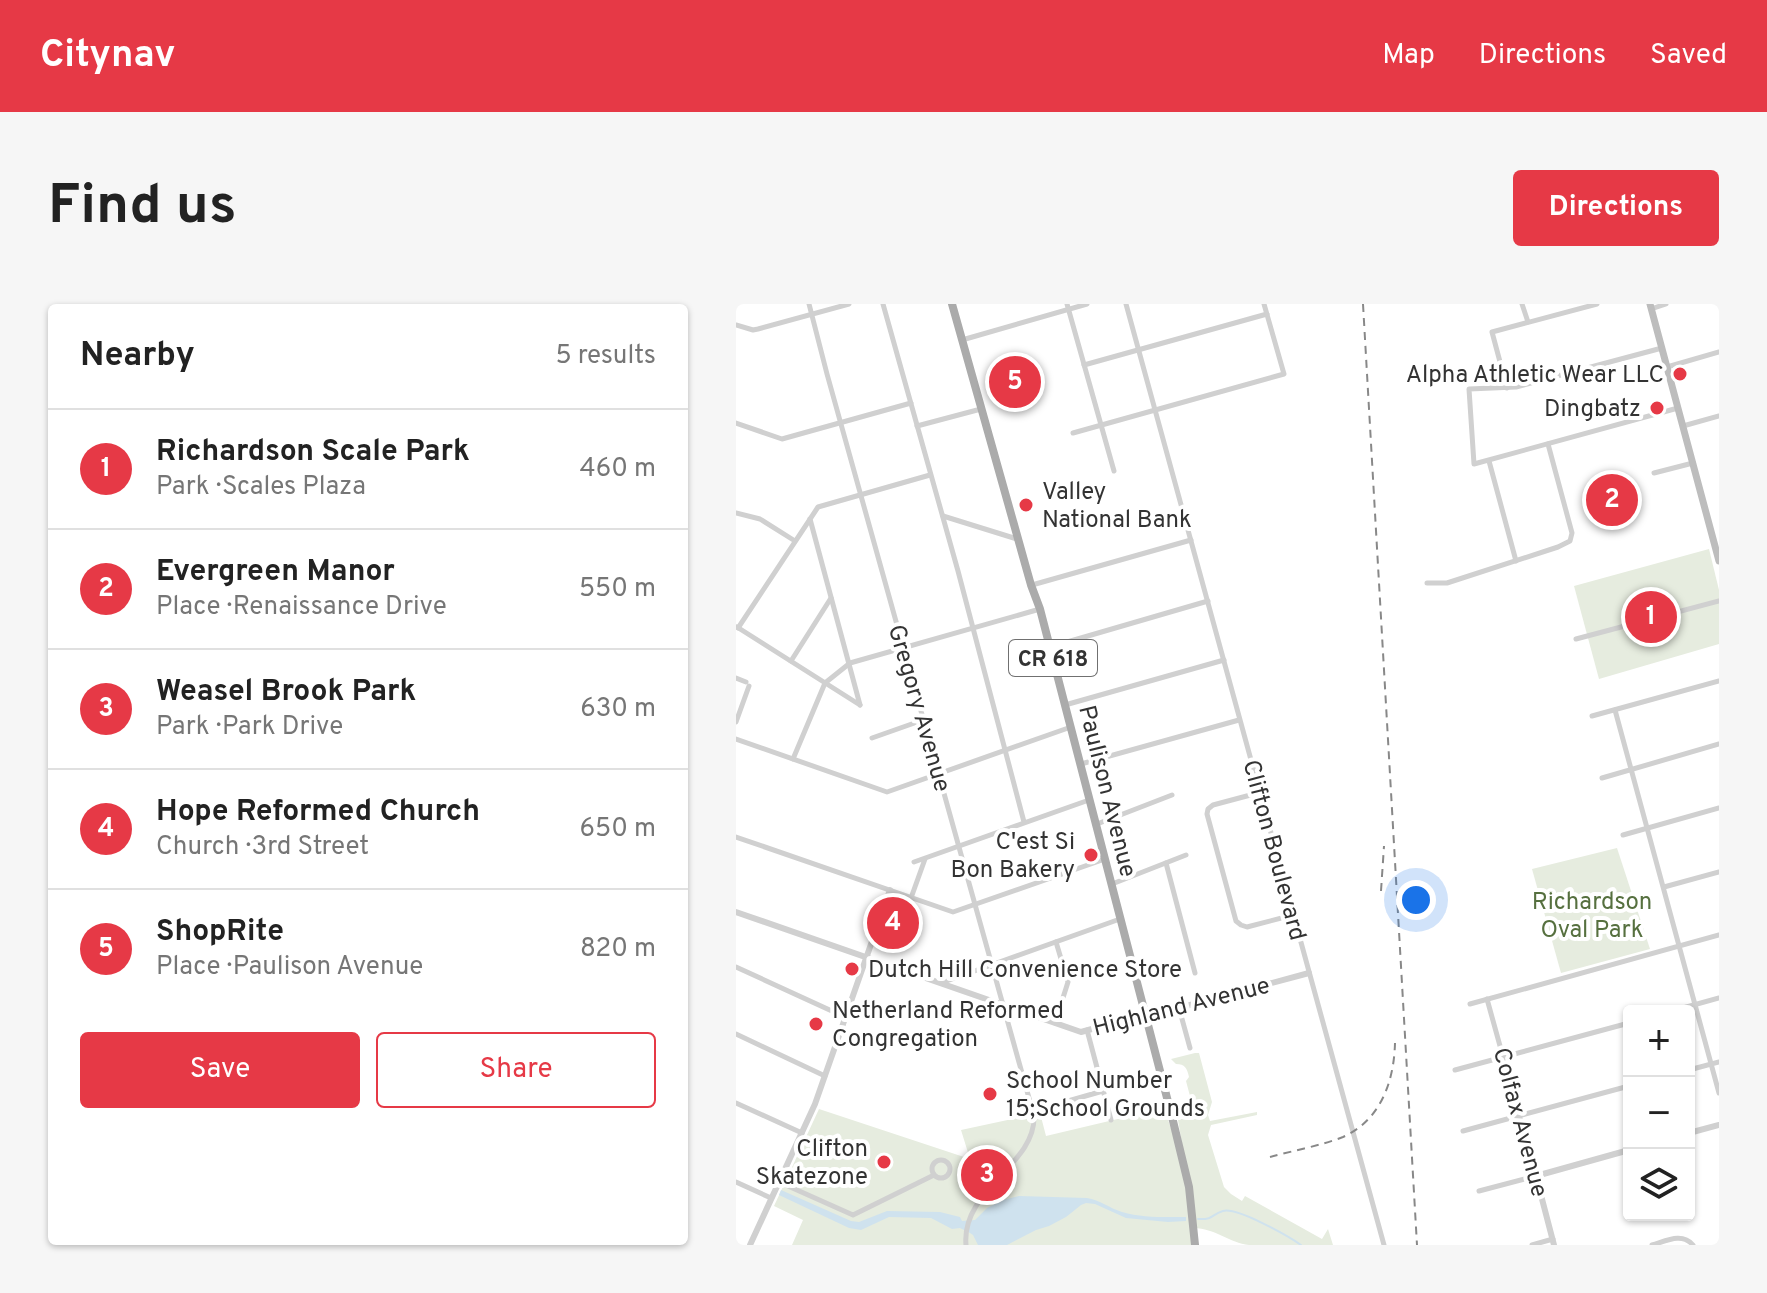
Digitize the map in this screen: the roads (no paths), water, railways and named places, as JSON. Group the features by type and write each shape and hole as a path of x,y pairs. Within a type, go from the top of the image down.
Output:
{"main road":[{"name":"Paulison Avenue","path":"952,304 1017,539 1040,609 1146,1014 1189,1187 1195,1245"},
{"path":"1651,306 1719,561"}],"street":[{"name":"Gregory Avenue","path":"809,304 1033,1111"},
{"path":"736,325 753,330 849,304"},
{"path":"883,304 1024,822"},
{"path":"962,340 1087,304"},
{"name":"Clifton Boulevard","path":"1126,304 1384,1245"},
{"path":"1073,433 1284,374 1264,304"},
{"path":"1522,304 1528,322"},
{"path":"1507,388 1492,332 1597,304"},
{"path":"1651,306 1666,304"},
{"path":"1068,307 1114,471"},
{"path":"1084,365 1267,314"},
{"path":"1662,348 1507,388 1469,389 1474,464 1678,408"},
{"path":"1667,367 1719,352"},
{"path":"736,423 778,438 788,437 911,403"},
{"path":"917,426 981,409"},
{"path":"1683,426 1719,416"},
{"path":"1427,583 1447,583 1566,544 1571,536 1548,444"},
{"path":"1489,461 1516,561"},
{"path":"1654,473 1693,463"},
{"path":"810,518 860,705 737,627 810,518 818,507 930,475"},
{"path":"736,513 760,519 795,541"},
{"path":"942,516 1017,539"},
{"path":"1031,585 1191,540"},
{"path":"791,661 832,596"},
{"path":"1050,647 1208,601"},
{"path":"1576,639 1719,601"},
{"path":"793,759 825,683 850,663 1040,609"},
{"path":"1065,705 1224,660"},
{"path":"736,678 748,684 736,722"},
{"path":"1592,716 1719,681"},
{"path":"1615,710 1719,1093"},
{"path":"872,738 923,720"},
{"path":"1080,764 1239,720"},
{"path":"736,739 887,792 1071,727"},
{"path":"1602,778 1719,744"},
{"path":"1258,793 1213,805 1207,814 1236,921 1247,927 1293,915"},
{"path":"1096,825 1172,795"},
{"path":"914,862 1089,800"},
{"path":"1623,835 1719,808"},
{"path":"736,837 953,912 1105,859"},
{"path":"1111,884 1186,855"},
{"path":"911,898 925,858"},
{"path":"1166,863 1195,973"},
{"path":"1664,887 1719,872"},
{"path":"750,1245 825,1076 890,890"},
{"name":"Highland Avenue","path":"736,912 1081,1032 1309,973"},
{"path":"940,983 1120,918"},
{"path":"1470,1004 1719,935"},
{"path":"1055,1023 1068,982 1056,942"},
{"path":"736,967 845,1017"},
{"path":"1696,1005 1719,998"},
{"name":"Colfax Avenue","path":"1487,999 1553,1242"},
{"path":"1179,1008 1190,1048"},
{"path":"1455,1070 1623,1025"},
{"path":"1087,1030 1111,1120"},
{"path":"736,1034 825,1076"},
{"path":"1695,1068 1719,1062"},
{"path":"1463,1131 1623,1088"},
{"path":"966,1245 970,1217 980,1200 1028,1142 1033,1130 1033,1111 1103,1091"},
{"path":"736,1103 802,1133"},
{"path":"1695,1131 1719,1125"},
{"path":"1479,1191 1623,1152"},
{"path":"779,1182 853,1215 934,1175"},
{"path":"736,1182 771,1198"},
{"path":"1652,1245 1679,1238 1688,1239 1693,1245"},
{"path":"1532,1245 1553,1242"}],"water":[{"path":"781,1190 859,1222 887,1211 940,1212 960,1217 962,1221 975,1220 987,1208 1019,1196 1087,1198 1130,1214 1186,1217 1186,1221 1126,1218 1086,1203 1066,1217 1007,1245 978,1245 970,1233 960,1228 952,1229 931,1218 889,1217 861,1230 849,1228 779,1195"}],"waterway":[{"path":"1198,1219 1207,1219 1223,1211 1239,1213 1301,1245"}],"railway":[{"path":"1363,304 1417,1245"},
{"path":"1381,891 1384,846"},
{"path":"1270,1157 1343,1137 1367,1120 1376,1110 1388,1085 1395,1043"}],"place":[{"name":"Alpha Athletic Wear LLC","path":"1680,374"},
{"name":"ShopRite","path":"1015,382"},
{"name":"Dingbatz","path":"1657,408"},
{"name":"Evergreen Manor","path":"1612,500"},
{"name":"Valley National Bank","path":"1026,505"},
{"name":"Richardson Scale Park","path":"1651,617"},
{"name":"C'est Si Bon Bakery","path":"1091,855"},
{"name":"Hope Reformed Church","path":"893,923"},
{"name":"Dutch Hill Convenience Store","path":"852,969"},
{"name":"Netherland Reformed Congregation","path":"816,1024"},
{"name":"School Number 15;School Grounds","path":"990,1094"},
{"name":"Clifton Skatezone","path":"884,1162"},
{"name":"Weasel Brook Park","path":"987,1175"}],"park label":[{"name":"Richardson Oval Park","path":"1592,915"}]}
